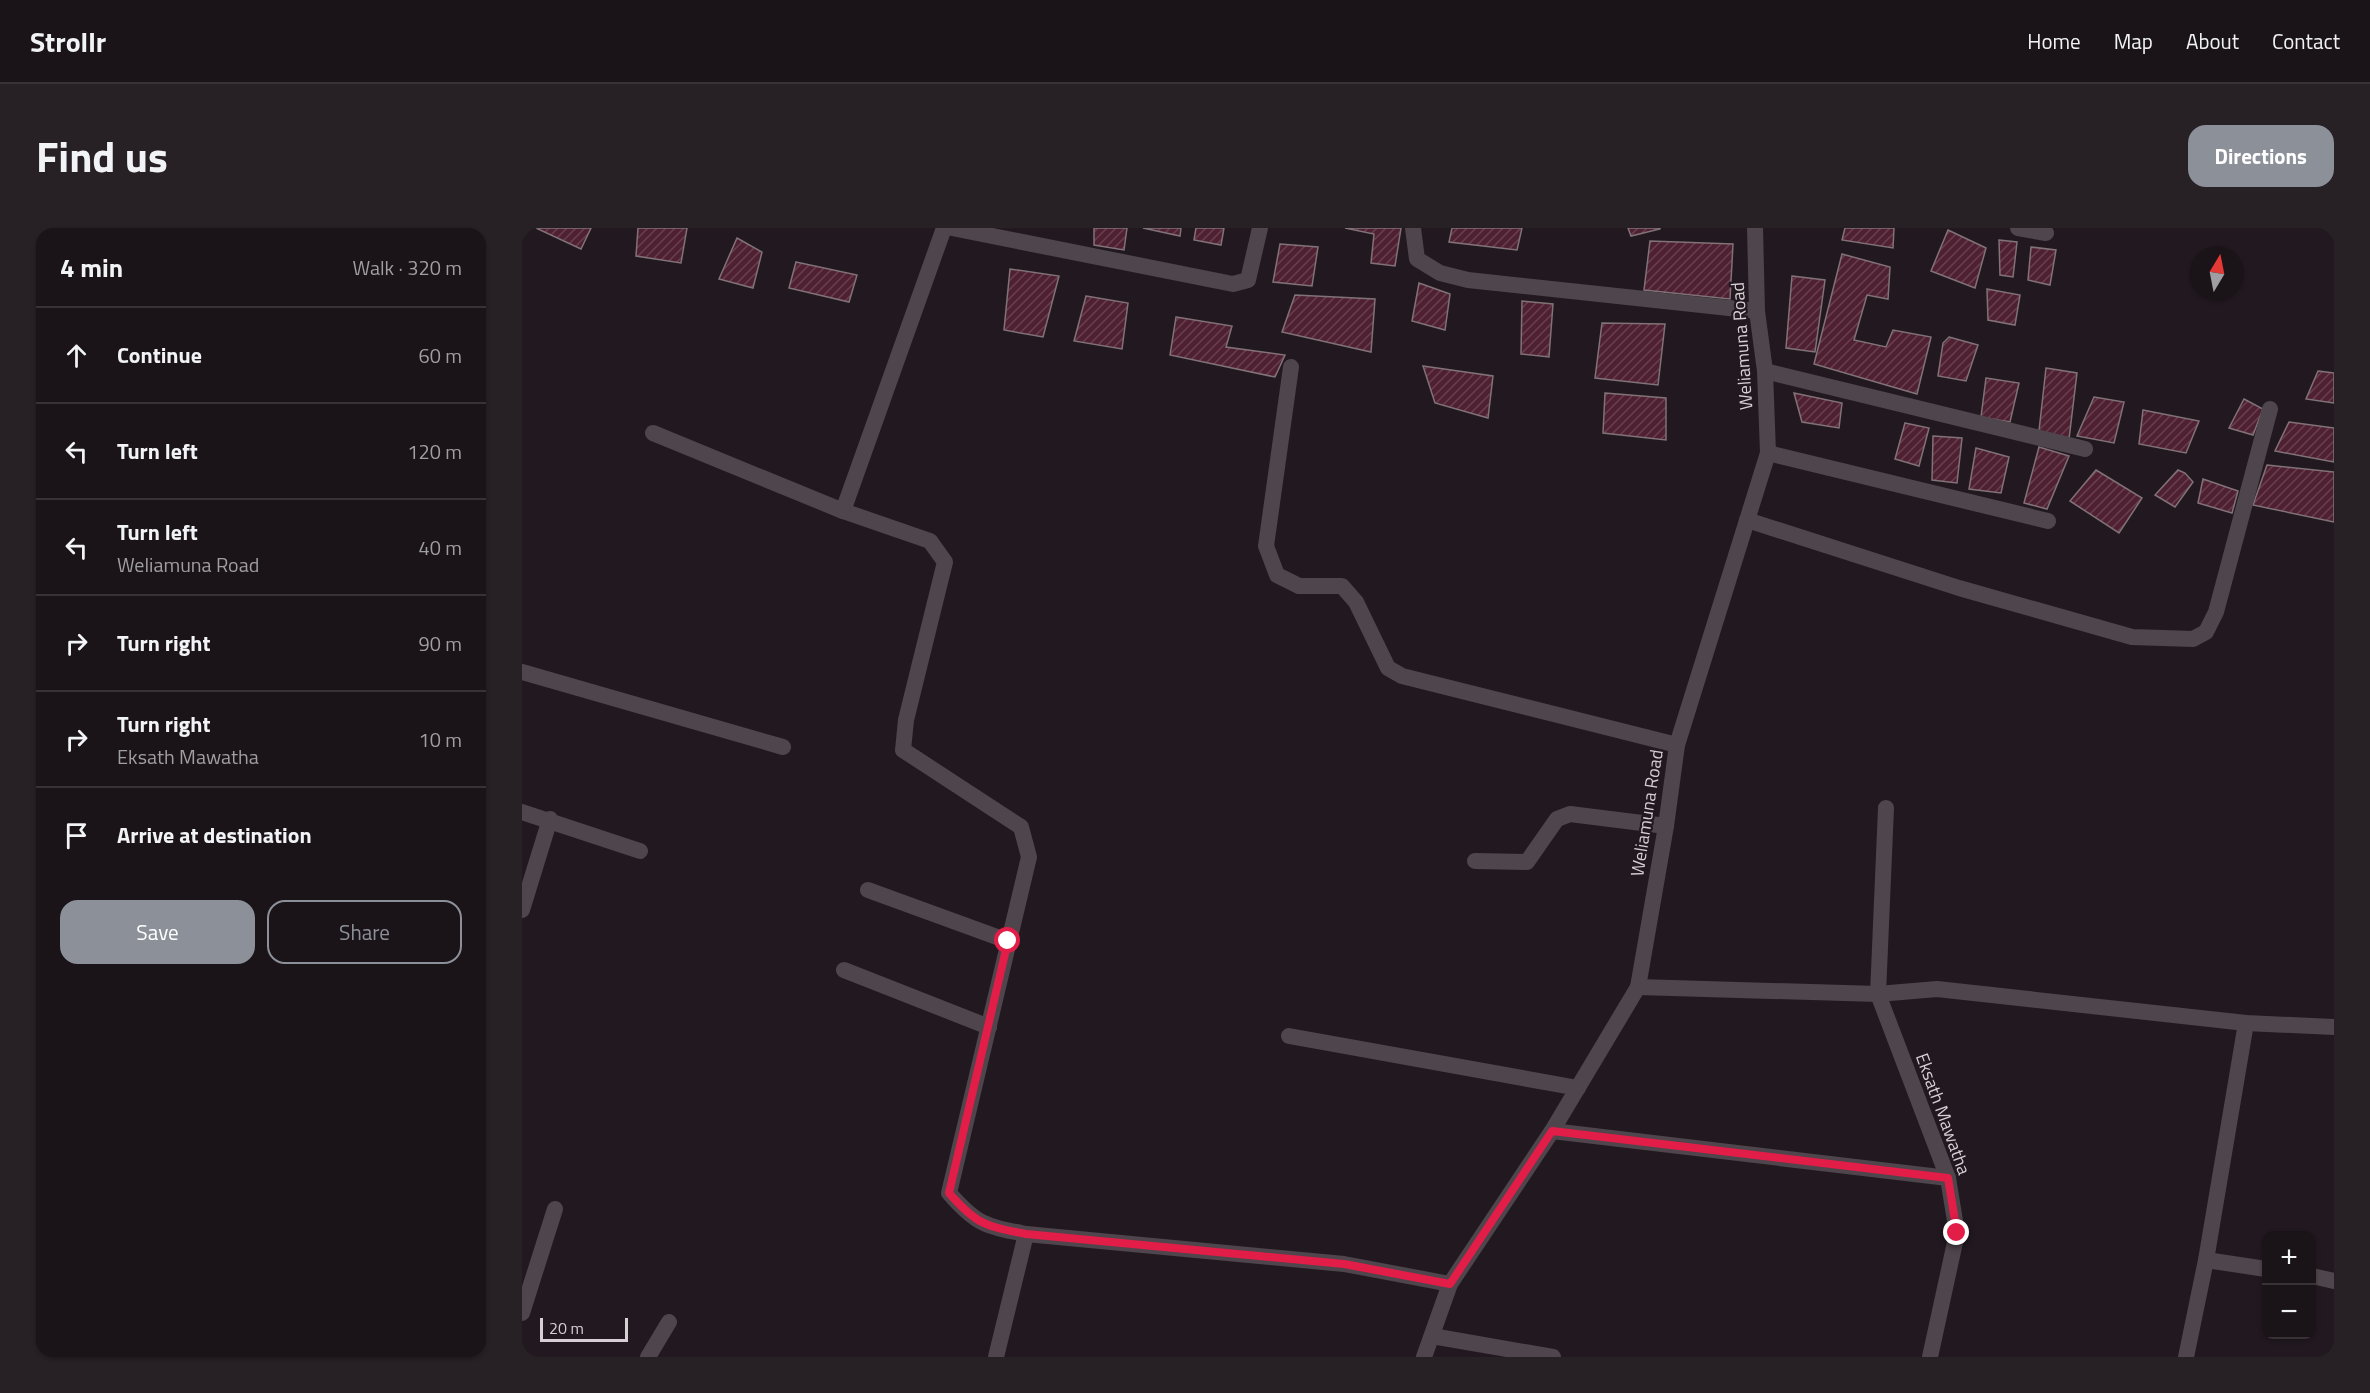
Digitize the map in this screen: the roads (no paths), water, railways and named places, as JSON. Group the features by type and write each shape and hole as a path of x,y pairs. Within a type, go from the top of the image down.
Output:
{"street":[{"path":"843,511 944,228"},
{"path":"952,228 1233,284 1248,280 1260,228"},
{"path":"1413,228 1417,259 1440,273 1468,280 1757,311"},
{"name":"Weliamuna Road","path":"1424,1357 1450,1284 1552,1131 1638,987 1666,826 1677,745 1768,453 1766,371 1757,311 1755,228"},
{"path":"2018,228 2046,233"},
{"path":"1291,367 1266,546 1277,574 1299,586 1342,586 1356,602 1388,668 1401,676 1677,745"},
{"path":"1766,371 2085,449"},
{"path":"1747,520 1959,588 2132,637 2193,639 2206,632 2216,612 2270,409"},
{"path":"653,433 843,511 930,541 945,562 906,720 903,750 1021,827 1029,857 949,1193 968,1214 990,1227 1026,1234 1344,1264 1450,1284"},
{"path":"1768,453 2048,521"},
{"path":"522,672 783,747"},
{"path":"1878,994 1886,808"},
{"path":"522,812 550,819 640,851"},
{"path":"1475,861 1527,862 1557,819 1570,814 1666,826"},
{"path":"522,910 550,819"},
{"path":"868,890 1008,941"},
{"path":"844,970 989,1027"},
{"path":"1638,987 1878,994 1937,989 2246,1023 2334,1027"},
{"name":"Eksath Mawatha","path":"1878,994 1948,1178 1957,1233 1930,1357"},
{"path":"2186,1357 2206,1260 2246,1023"},
{"path":"1289,1036 1578,1088"},
{"path":"1552,1131 1948,1178"},
{"path":"522,1314 555,1209"},
{"path":"996,1357 1026,1234"},
{"path":"2206,1260 2262,1268"},
{"path":"2316,1277 2334,1281"},
{"path":"648,1357 669,1322"},
{"path":"1432,1336 1553,1357"}]}
